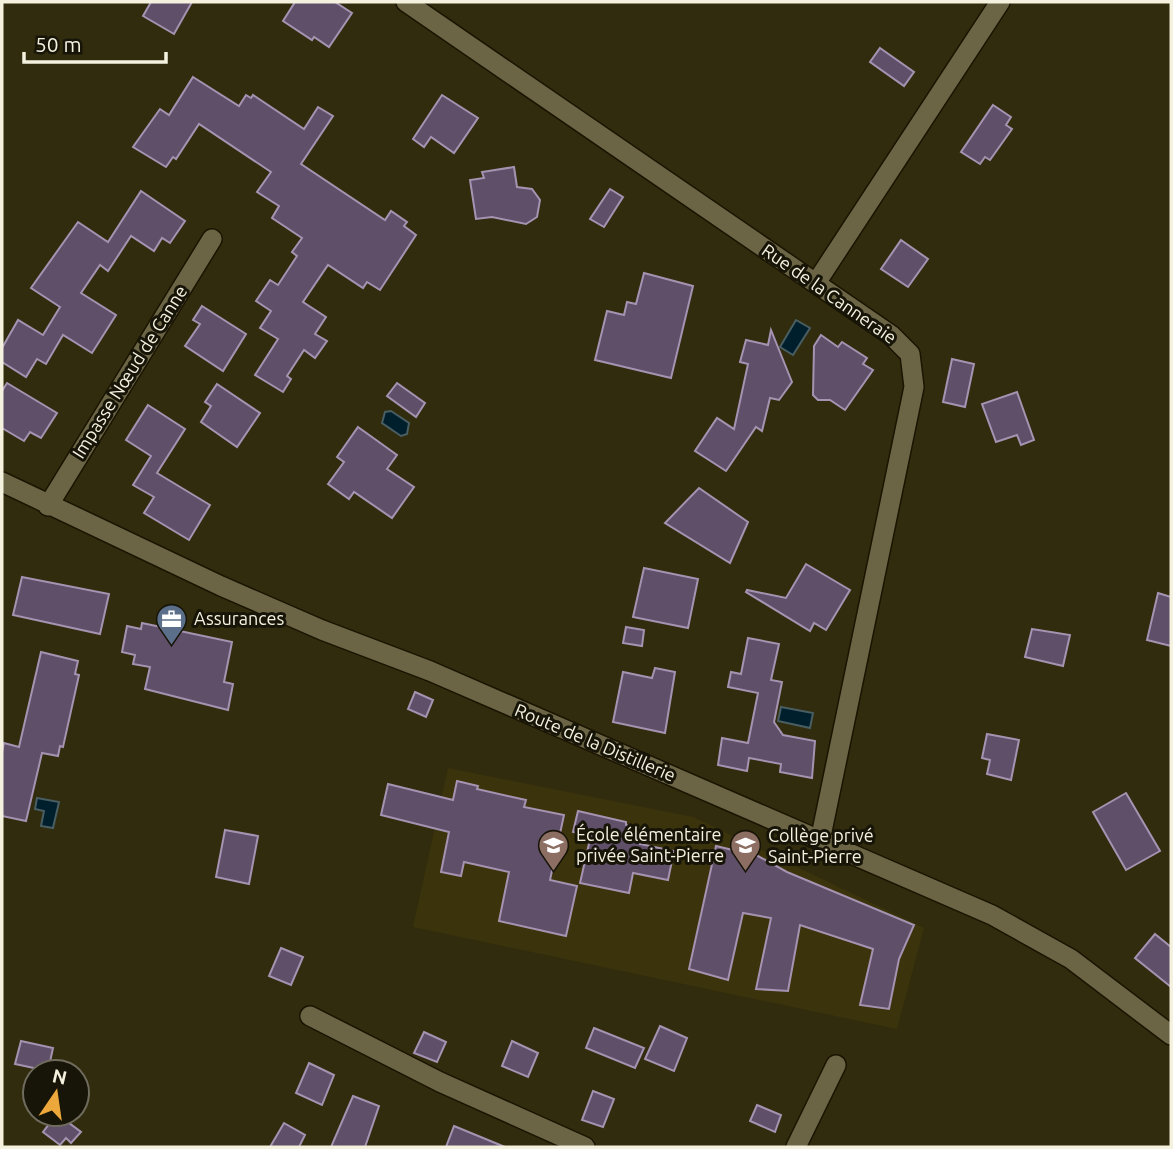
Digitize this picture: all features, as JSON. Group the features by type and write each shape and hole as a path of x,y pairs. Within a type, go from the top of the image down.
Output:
{"street":[{"name":"Rue de la Canneraie","path":"407,2 891,335 910,354 914,387 820,841"},
{"path":"816,283 1000,2"},
{"name":"Impasse Nœud de Canne","path":"48,506 212,239"},
{"name":"Route de la Distillerie","path":"2,482 48,506 297,619 430,671 992,915 1071,959 1171,1035"},
{"path":"310,1016 440,1082 585,1147"},
{"path":"796,1147 836,1065"}],"shaded area":[{"path":"448,768 693,817 924,928 897,1029 413,927"}],"water":[{"path":"796,320 810,328 793,355 780,347"},
{"path":"391,411 409,423 407,434 401,436 382,423 385,412"},
{"path":"781,707 813,713 810,728 778,721"},
{"path":"37,798 59,802 53,828 41,826 44,811 35,809"}],"building":[{"path":"151,2 192,2 174,34 143,16"},
{"path":"295,2 335,2 352,13 329,47 314,37 312,40 283,21"},
{"path":"880,48 914,72 904,86 870,62"},
{"path":"193,77 239,106 246,95 251,98 253,95 304,129 318,107 333,116 301,164 385,220 391,211 407,222 404,226 416,235 380,290 367,282 363,288 328,265 303,302 326,317 315,334 327,341 315,358 304,350 287,376 291,379 283,392 255,375 278,339 260,328 271,311 256,301 270,280 278,285 297,256 292,252 302,238 272,218 279,206 257,192 271,172 199,124 176,159 173,157 166,167 133,147 160,109 169,115"},
{"path":"442,95 478,118 454,153 431,137 424,147 413,139"},
{"path":"993,105 1011,117 1006,125 1012,129 990,160 985,157 980,164 961,152"},
{"path":"514,167 517,187 532,189 540,200 537,217 526,224 492,217 476,219 470,180 484,178 482,172"},
{"path":"610,189 623,197 604,227 590,219"},
{"path":"141,191 185,221 170,243 162,238 154,251 131,236 108,271 100,265 81,293 116,315 92,353 63,335 46,364 37,359 26,377 2,362 2,348 18,320 43,335 60,307 31,288 78,222 108,242"},
{"path":"901,240 928,259 908,287 881,269"},
{"path":"644,273 693,286 671,378 595,360 607,311 624,315 627,302 636,304"},
{"path":"202,306 246,334 223,371 185,346 200,324 193,320"},
{"path":"771,330 792,382 779,400 770,398 762,431 756,427 726,471 695,451 717,418 734,429 748,364 740,362 746,340 768,345"},
{"path":"821,335 838,347 842,342 867,358 863,364 873,370 845,410 830,400 818,400 813,395 814,346"},
{"path":"952,359 974,364 965,407 943,402"},
{"path":"7,383 57,413 41,438 30,432 24,441 2,428 2,391"},
{"path":"397,383 425,403 416,417 387,396"},
{"path":"217,384 260,413 237,447 201,422 211,406 205,402"},
{"path":"1017,392 1034,440 1021,445 1017,435 996,442 982,404"},
{"path":"148,405 185,429 157,473 210,505 189,540 144,513 154,497 133,485 151,456 126,440"},
{"path":"358,427 397,455 387,469 414,487 392,518 354,492 349,499 328,484 344,462 337,457"},
{"path":"699,488 748,522 730,563 665,523"},
{"path":"806,564 850,590 826,630 814,623 810,631 746,592 747,590 786,598"},
{"path":"644,568 698,579 688,628 633,617"},
{"path":"22,577 109,594 100,634 13,615"},
{"path":"1158,593 1171,597 1171,646 1147,640"},
{"path":"142,623 232,642 224,682 233,684 228,710 145,689 150,667 133,664 135,655 122,652 127,626 141,629"},
{"path":"626,627 644,630 642,646 623,643"},
{"path":"1032,629 1070,635 1063,666 1025,657"},
{"path":"748,638 779,644 771,680 782,682 774,722 783,735 815,741 812,778 780,772 781,764 749,758 747,771 718,765 722,738 748,743 758,693 728,687 731,672 741,674"},
{"path":"41,652 78,661 75,674 79,675 63,747 60,746 58,756 42,753 26,821 2,816 2,752 4,743 19,747"},
{"path":"655,668 675,672 665,733 613,722 623,672 652,678"},
{"path":"415,692 433,700 426,717 408,709"},
{"path":"987,734 1019,740 1011,780 987,774 990,760 982,758"},
{"path":"457,781 478,786 477,789 526,800 524,807 564,815 550,880 577,886 566,936 499,921 509,872 464,862 461,876 441,872 449,832 381,815 388,784 453,800"},
{"path":"1126,793 1160,851 1126,870 1093,812"},
{"path":"578,811 626,822 626,825 643,829 640,844 674,851 668,880 633,873 629,893 580,883 591,835 573,832"},
{"path":"225,830 258,836 249,884 216,877"},
{"path":"716,846 758,856 787,872 914,925 899,959 889,1009 860,1005 873,949 800,925 788,991 756,989 771,918 743,913 728,980 689,969"},
{"path":"1155,934 1171,947 1171,987 1135,958"},
{"path":"281,948 303,957 291,985 269,976"},
{"path":"660,1026 687,1038 674,1071 645,1059"},
{"path":"594,1028 644,1048 635,1068 586,1048"},
{"path":"424,1032 446,1042 437,1062 414,1053"},
{"path":"21,1041 53,1048 51,1058 21,1058 21,1065 15,1064"},
{"path":"512,1041 538,1053 528,1077 502,1066"},
{"path":"309,1063 334,1075 322,1105 296,1093"},
{"path":"593,1091 614,1099 603,1127 582,1120"},
{"path":"353,1096 379,1106 365,1147 331,1147"},
{"path":"757,1105 781,1115 775,1132 750,1121"},
{"path":"284,1123 305,1135 299,1147 270,1147"},
{"path":"454,1126 505,1147 446,1147"},
{"path":"46,1128 76,1128 81,1132 71,1143 66,1138 60,1145 43,1132"}],"place":[{"name":"Assurances","path":"171,646"},
{"name":"École élémentaire privée Saint-Pierre","path":"553,872"},
{"name":"Collège privé Saint-Pierre","path":"745,873"}]}
